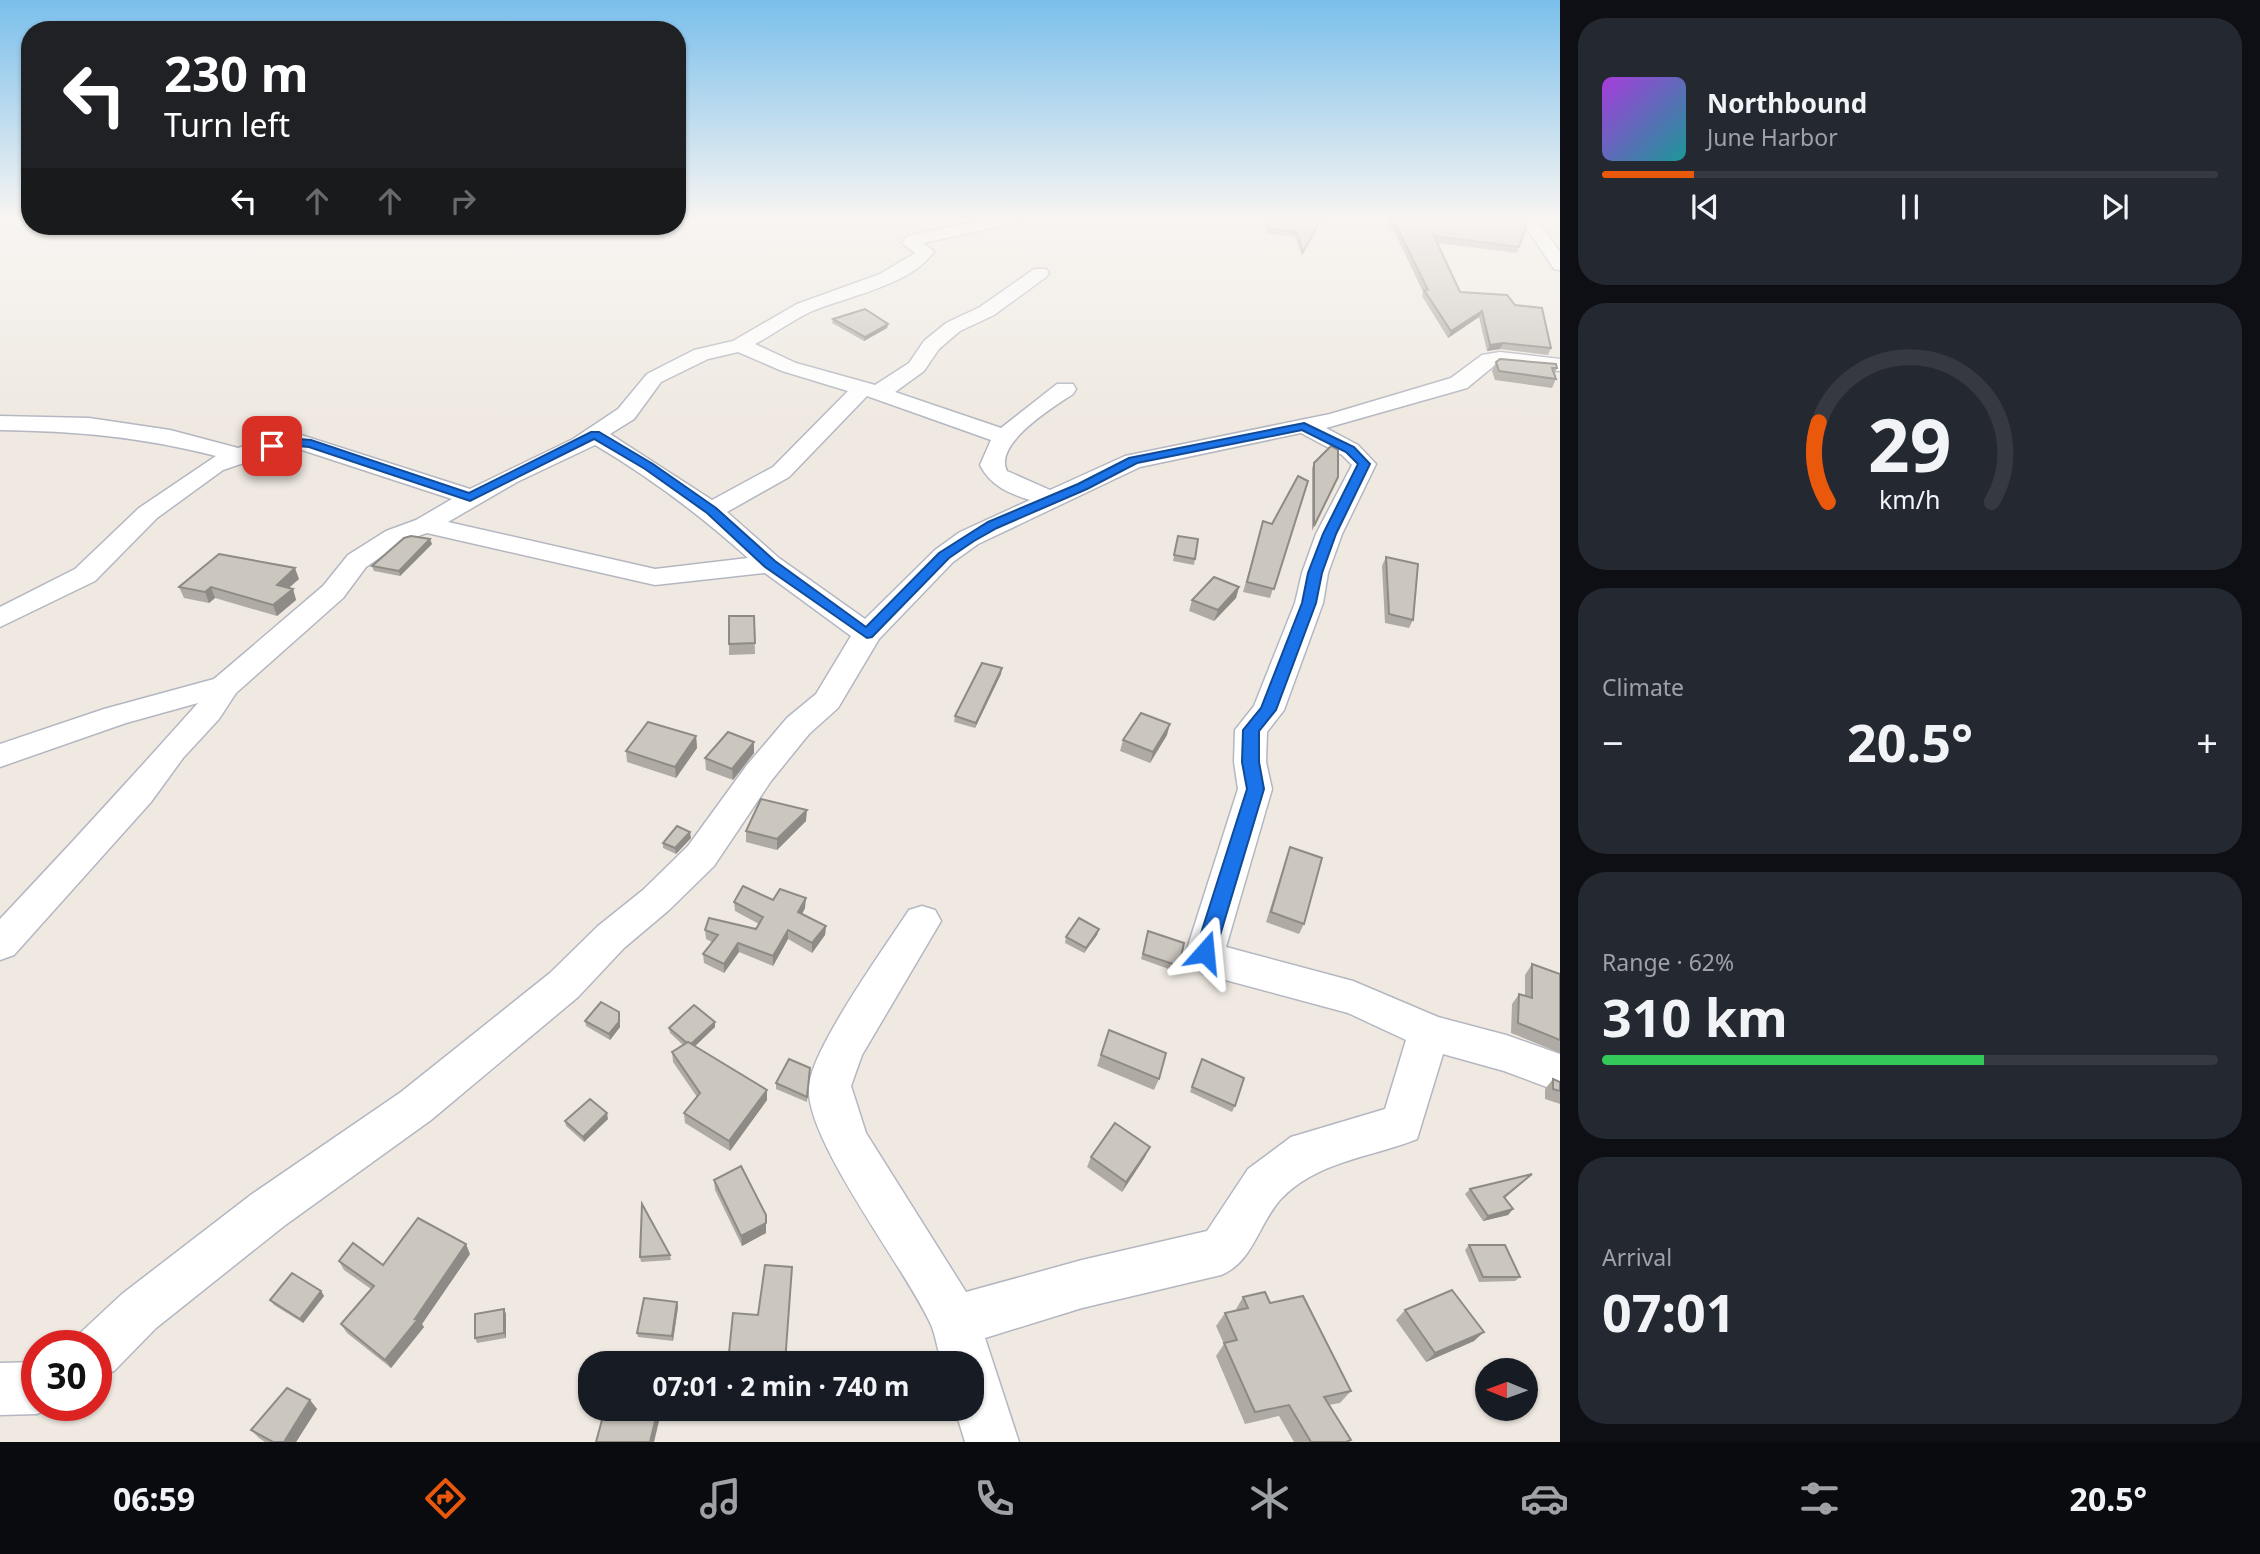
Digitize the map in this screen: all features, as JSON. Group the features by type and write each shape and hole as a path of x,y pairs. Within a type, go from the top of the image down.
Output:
{"street":[{"path":"0,944 139,793 172,750 208,712 225,686 333,592 358,561 395,536 425,525 470,497 595,435 626,414 654,378 701,354 740,345 804,308 866,285"},
{"path":"711,511 781,472 870,390 917,367 931,345 953,327 987,311 1023,285"},
{"path":"740,345 789,367 870,390 1006,438"},
{"path":"112,1337 139,1311 268,1210 416,1106 480,1056 564,985 611,937 656,900 701,856 759,773 798,726 827,701 867,634 944,555 992,525 1133,461 1304,426 1459,383 1489,359 1560,365"},
{"path":"1052,499 1018,487 996,474 992,466 992,456 1016,422 1065,389"},
{"path":"0,423 89,425 170,437 239,456"},
{"path":"1304,426 1350,450 1364,464 1329,534 1315,573 1309,603 1268,710 1251,730 1250,762 1255,789 1205,952 1217,963 1364,1003 1413,1022 1429,1032 1506,1053 1560,1073"},
{"path":"595,435 649,467 711,511 770,564 867,634"},
{"path":"0,618 85,575 148,513 215,465 286,441 298,442 470,497"},
{"path":"425,525 655,577 770,564"},
{"path":"0,755 115,716 225,686"},
{"path":"922,921 844,1048 830,1086 835,1110 850,1147 875,1184 954,1318 964,1351"},
{"path":"954,1318 976,1316 1082,1284 1221,1251 1264,1185 1307,1152 1402,1125 1429,1032"},
{"path":"0,1389 21,1388"},
{"path":"984,1417 992,1442"}],"building":[{"path":"1426,285 1457,285 1460,292 1507,295 1515,305 1542,308 1551,348 1503,343 1490,345 1482,311 1451,331 1424,290 1428,290"},
{"path":"865,309 888,324 865,337 833,319"},
{"path":"1500,359 1556,364 1557,368 1552,368 1556,379 1499,371 1496,362"},
{"path":"1331,446 1338,450 1338,477 1314,526 1314,463"},
{"path":"1298,476 1308,481 1274,589 1247,582 1263,521 1272,524"},
{"path":"411,536 430,539 399,571 372,566 404,538"},
{"path":"1178,536 1198,539 1195,559 1174,555"},
{"path":"219,554 295,568 277,585 293,589 273,605 211,587 205,592 179,587"},
{"path":"1386,557 1418,564 1413,620 1389,614"},
{"path":"1214,577 1239,587 1218,610 1192,600"},
{"path":"729,616 754,616 755,643 729,644"},
{"path":"982,663 1002,668 976,723 955,716"},
{"path":"1141,713 1170,724 1153,752 1123,740"},
{"path":"648,722 696,736 675,767 626,751"},
{"path":"728,732 754,742 732,769 705,758"},
{"path":"761,799 807,810 777,839 746,831"},
{"path":"677,826 690,832 675,848 663,843"},
{"path":"1290,847 1322,858 1304,924 1271,912"},
{"path":"743,886 773,900 780,889 806,898 798,912 826,926 812,943 788,930 773,956 738,943 724,964 703,954 718,935 705,930 709,918 756,929 763,917 734,902"},
{"path":"1079,918 1099,929 1086,948 1066,937"},
{"path":"1148,931 1184,943 1179,966 1143,954"},
{"path":"1532,964 1560,974 1560,1040 1518,1023 1519,994 1532,998"},
{"path":"601,1002 619,1012 619,1022 609,1034 585,1021"},
{"path":"694,1005 715,1022 691,1044 669,1028"},
{"path":"1109,1030 1166,1053 1159,1079 1101,1055"},
{"path":"688,1042 767,1090 729,1141 684,1113 700,1093 672,1052"},
{"path":"789,1059 810,1068 807,1097 776,1083"},
{"path":"1202,1059 1244,1078 1235,1106 1192,1087"},
{"path":"1553,1079 1560,1082 1560,1091 1553,1089"},
{"path":"590,1099 607,1113 583,1137 565,1121"},
{"path":"1115,1123 1150,1147 1126,1182 1091,1157"},
{"path":"741,1166 766,1215 766,1223 741,1236 714,1180"},
{"path":"1532,1174 1504,1197 1513,1209 1488,1216 1470,1189"},
{"path":"642,1204 670,1255 640,1257"},
{"path":"418,1218 466,1244 415,1319 419,1318 385,1360 341,1324 374,1286 339,1261 353,1243 383,1265"},
{"path":"1469,1245 1505,1245 1520,1277 1483,1277"},
{"path":"765,1265 792,1267 786,1351 729,1351 733,1313 758,1315"},
{"path":"292,1273 321,1291 300,1319 270,1300"},
{"path":"1452,1290 1484,1332 1435,1353 1405,1310"},
{"path":"1265,1292 1270,1303 1303,1296 1351,1391 1324,1397 1351,1440 1311,1442 1289,1405 1255,1412 1224,1343 1237,1340 1225,1313 1248,1308 1243,1297"},
{"path":"644,1298 677,1302 672,1336 637,1333"},
{"path":"504,1309 504,1333 475,1338 475,1314"},
{"path":"287,1388 310,1400 284,1442 273,1442 251,1430"},
{"path":"602,1421 655,1421 650,1442 596,1442"}],"route":[{"path":"272,446 286,441 311,444 470,497 595,435 649,467 711,511 780,572 804,586 817,600 867,634 916,587 944,555 969,538 1133,461 1215,442 1304,426 1350,450 1362,458 1364,464 1355,477 1329,534 1315,573 1309,603 1268,710 1251,730 1250,762 1255,789 1205,952"}]}
